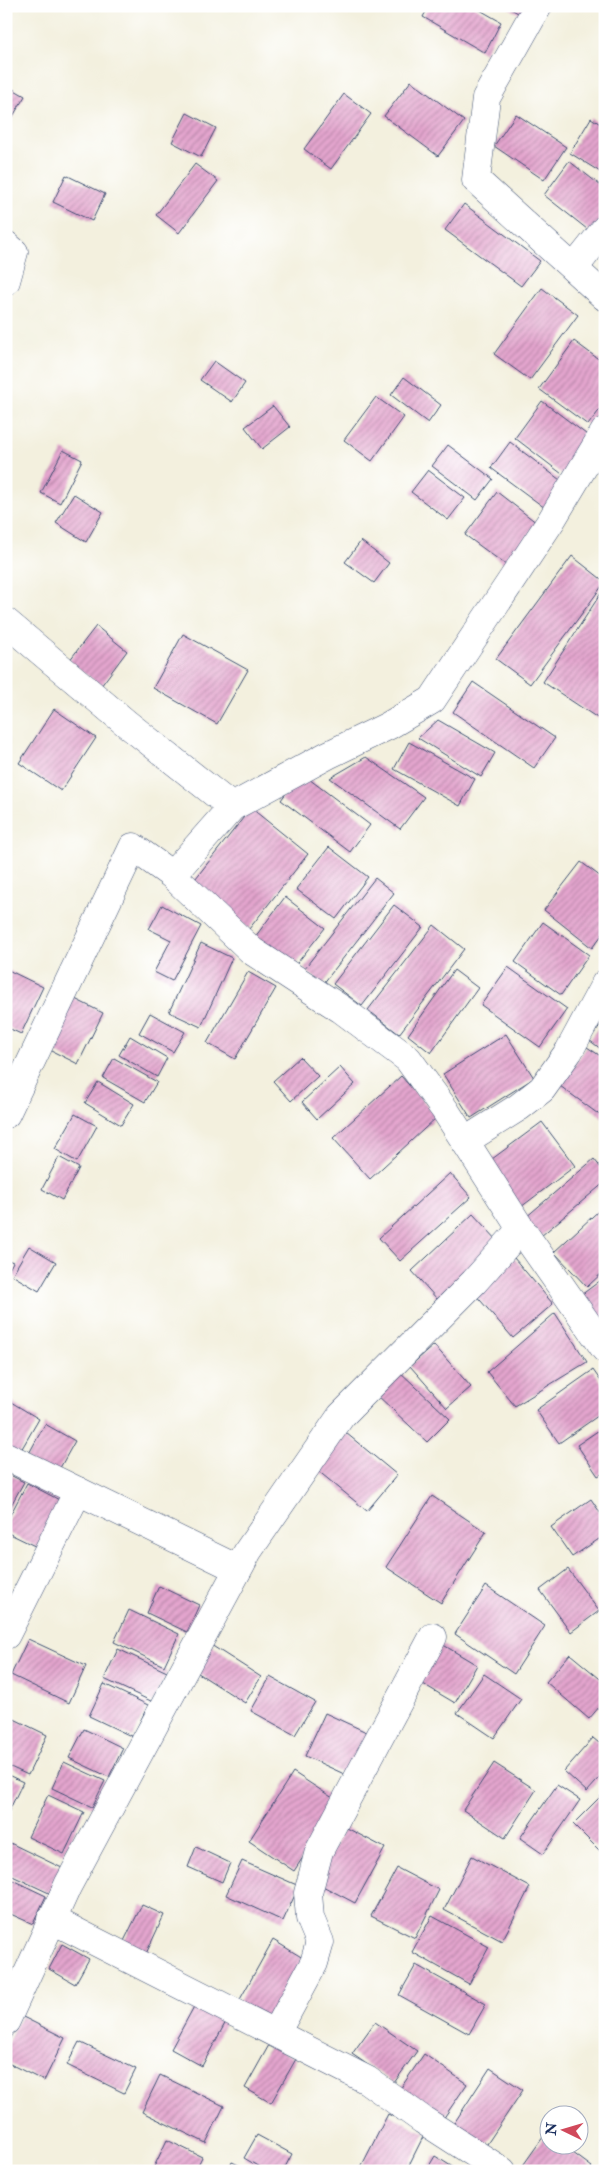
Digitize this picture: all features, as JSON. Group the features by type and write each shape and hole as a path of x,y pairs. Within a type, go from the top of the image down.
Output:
{"street":[{"path":"538,6 486,98 476,180 605,297"},
{"path":"574,268 605,229"},
{"path":"6,245 14,252 6,281"},
{"path":"172,875 232,806 328,755 388,726 432,700 551,521 605,430"},
{"path":"8,627 232,806"},
{"path":"6,1114 133,848 172,875 252,951 341,1008 408,1059 465,1141 521,1229 605,1349"},
{"path":"465,1141 519,1107 542,1089 569,1051 605,984"},
{"path":"6,2021 51,1919 248,1551 342,1416 474,1282 521,1229"},
{"path":"6,1456 238,1569"},
{"path":"6,1635 78,1490"},
{"path":"276,2033 314,1963 320,1942 310,1918 308,1893 319,1851 433,1637"},
{"path":"51,1919 367,2080 423,2120 502,2171"}],"building":[{"path":"429,6 473,6 501,22 485,53 423,17"},
{"path":"506,6 529,6 523,16"},
{"path":"411,81 464,121 438,156 384,116"},
{"path":"6,85 25,96 6,128"},
{"path":"344,94 371,114 331,169 304,149"},
{"path":"187,113 216,128 201,157 172,142"},
{"path":"516,114 566,147 544,180 494,146"},
{"path":"591,118 605,127 605,175 570,153"},
{"path":"569,161 605,189 605,217 592,233 544,195"},
{"path":"195,164 218,181 179,233 156,215"},
{"path":"66,175 105,194 92,221 53,202"},
{"path":"464,204 540,261 521,286 445,230"},
{"path":"542,288 578,315 530,380 494,354"},
{"path":"574,341 605,364 605,403 588,425 539,389"},
{"path":"214,361 245,383 232,402 200,380"},
{"path":"404,377 441,405 428,423 391,395"},
{"path":"376,397 404,417 372,461 344,440"},
{"path":"542,401 594,440 566,477 515,438"},
{"path":"273,406 290,427 262,449 245,427"},
{"path":"510,442 564,483 545,508 491,468"},
{"path":"448,445 493,479 477,500 432,466"},
{"path":"63,450 82,460 60,503 41,493"},
{"path":"428,470 465,498 448,520 411,492"},
{"path":"497,492 537,523 506,565 465,535"},
{"path":"74,494 103,512 86,542 56,523"},
{"path":"361,541 389,563 374,583 345,562"},
{"path":"572,556 605,582 530,684 496,659"},
{"path":"605,587 605,723 543,682"},
{"path":"96,626 127,651 101,686 69,661"},
{"path":"183,634 248,670 217,724 153,688"},
{"path":"473,682 555,738 534,768 453,712"},
{"path":"54,709 96,738 61,791 19,763"},
{"path":"438,720 495,753 481,777 418,738"},
{"path":"409,742 475,779 460,806 394,769"},
{"path":"366,757 424,797 400,829 330,778"},
{"path":"301,773 370,825 350,852 281,800"},
{"path":"251,808 308,854 249,929 192,883"},
{"path":"329,847 368,877 336,919 296,889"},
{"path":"581,862 605,880 605,931 592,948 544,910"},
{"path":"375,878 394,893 323,984 304,969"},
{"path":"285,897 325,928 294,967 255,937"},
{"path":"162,905 201,926 172,981 154,972 171,940 149,929"},
{"path":"394,905 423,927 362,1006 333,984"},
{"path":"543,922 589,955 561,995 515,962"},
{"path":"434,925 464,949 399,1034 368,1010"},
{"path":"201,943 232,958 201,1027 169,1012"},
{"path":"508,967 567,1009 540,1047 481,1005"},
{"path":"6,969 43,987 21,1034 6,1027"},
{"path":"454,970 478,988 431,1053 408,1035"},
{"path":"248,972 276,988 235,1059 207,1043"},
{"path":"65,994 103,1013 78,1064 40,1045"},
{"path":"150,1013 185,1032 173,1052 139,1033"},
{"path":"605,1019 605,1052 589,1040"},
{"path":"506,1034 534,1078 471,1118 443,1074"},
{"path":"130,1036 167,1058 157,1077 119,1055"},
{"path":"587,1047 605,1059 605,1119 560,1086"},
{"path":"300,1057 318,1076 291,1101 273,1081"},
{"path":"114,1058 157,1082 145,1102 103,1078"},
{"path":"340,1067 355,1084 317,1119 302,1102"},
{"path":"401,1076 437,1117 370,1179 333,1138"},
{"path":"98,1082 134,1104 121,1125 85,1103"},
{"path":"75,1114 97,1126 77,1162 55,1149"},
{"path":"542,1122 575,1166 521,1207 488,1162"},
{"path":"59,1157 79,1168 62,1200 42,1189"},
{"path":"594,1159 605,1173 605,1182 541,1236 525,1218"},
{"path":"450,1173 471,1197 400,1261 379,1238"},
{"path":"605,1205 605,1270 587,1287 554,1252"},
{"path":"473,1214 499,1242 437,1299 412,1271"},
{"path":"29,1246 56,1262 39,1291 12,1275"},
{"path":"514,1258 553,1304 513,1338 474,1293"},
{"path":"6,1259 13,1262 6,1275"},
{"path":"605,1277 605,1326 581,1295"},
{"path":"555,1313 587,1362 515,1406 487,1372"},
{"path":"434,1345 471,1387 447,1408 410,1366"},
{"path":"398,1370 450,1419 427,1442 376,1394"},
{"path":"593,1370 605,1387 605,1411 559,1443 536,1410"},
{"path":"6,1399 39,1419 17,1457 6,1450"},
{"path":"45,1424 75,1441 56,1475 26,1459"},
{"path":"605,1426 605,1472 598,1476 577,1445"},
{"path":"346,1433 397,1475 367,1511 317,1470"},
{"path":"6,1473 24,1482 6,1514"},
{"path":"27,1483 67,1504 43,1550 6,1532 6,1523"},
{"path":"432,1496 486,1532 441,1603 386,1567"},
{"path":"591,1499 605,1520 605,1535 572,1557 551,1527"},
{"path":"568,1569 599,1611 571,1632 540,1590"},
{"path":"159,1586 199,1605 187,1632 147,1613"},
{"path":"486,1586 545,1626 514,1674 455,1634"},
{"path":"129,1610 179,1634 164,1666 114,1642"},
{"path":"28,1639 86,1666 69,1703 11,1675"},
{"path":"440,1643 477,1665 455,1703 418,1681"},
{"path":"211,1645 261,1677 245,1703 195,1671"},
{"path":"118,1649 167,1672 153,1702 104,1679"},
{"path":"570,1654 605,1683 605,1700 589,1719 546,1682"},
{"path":"484,1674 521,1699 494,1738 457,1713"},
{"path":"270,1677 315,1702 295,1735 251,1711"},
{"path":"104,1684 148,1705 133,1737 89,1716"},
{"path":"325,1713 375,1736 355,1779 305,1756"},
{"path":"6,1715 47,1735 28,1775 6,1765"},
{"path":"84,1729 123,1748 109,1777 69,1758"},
{"path":"593,1738 605,1748 605,1772 587,1792 564,1771"},
{"path":"64,1762 105,1781 92,1807 52,1788"},
{"path":"494,1763 536,1790 505,1838 463,1810"},
{"path":"293,1772 339,1802 294,1871 249,1841"},
{"path":"6,1774 23,1782 6,1817"},
{"path":"557,1785 580,1800 543,1854 520,1838"},
{"path":"605,1792 605,1856 573,1824"},
{"path":"48,1795 84,1812 64,1854 28,1837"},
{"path":"345,1827 385,1848 355,1903 315,1882"},
{"path":"6,1841 62,1868 49,1893 6,1873"},
{"path":"196,1847 230,1863 222,1882 188,1867"},
{"path":"472,1856 530,1887 502,1941 444,1910"},
{"path":"242,1861 299,1886 283,1921 226,1895"},
{"path":"397,1868 439,1890 415,1938 371,1916"},
{"path":"6,1877 46,1896 33,1924 6,1912"},
{"path":"142,1905 164,1915 144,1958 121,1947"},
{"path":"432,1916 489,1947 469,1984 412,1952"},
{"path":"273,1940 303,1958 268,2020 238,2003"},
{"path":"62,1944 89,1959 75,1984 49,1969"},
{"path":"416,1965 486,2004 469,2034 399,1995"},
{"path":"197,2001 228,2018 202,2066 171,2049"},
{"path":"21,2016 65,2038 44,2081 6,2062 6,2046"},
{"path":"375,2022 417,2051 394,2083 352,2054"},
{"path":"79,2042 136,2069 124,2093 67,2065"},
{"path":"269,2045 296,2059 271,2103 245,2088"},
{"path":"424,2054 467,2084 441,2122 398,2092"},
{"path":"490,2068 523,2090 483,2150 451,2128"},
{"path":"160,2075 224,2106 206,2143 142,2112"},
{"path":"388,2114 425,2133 406,2171 359,2171"},
{"path":"257,2135 292,2154 283,2171 266,2171 244,2158"},
{"path":"167,2140 202,2157 195,2171 152,2171"},
{"path":"538,2144 538,2154 574,2154 592,2167 589,2171 519,2171"},
{"path":"435,2156 459,2171 426,2171"},
{"path":"232,2162 251,2171 228,2171"}]}
